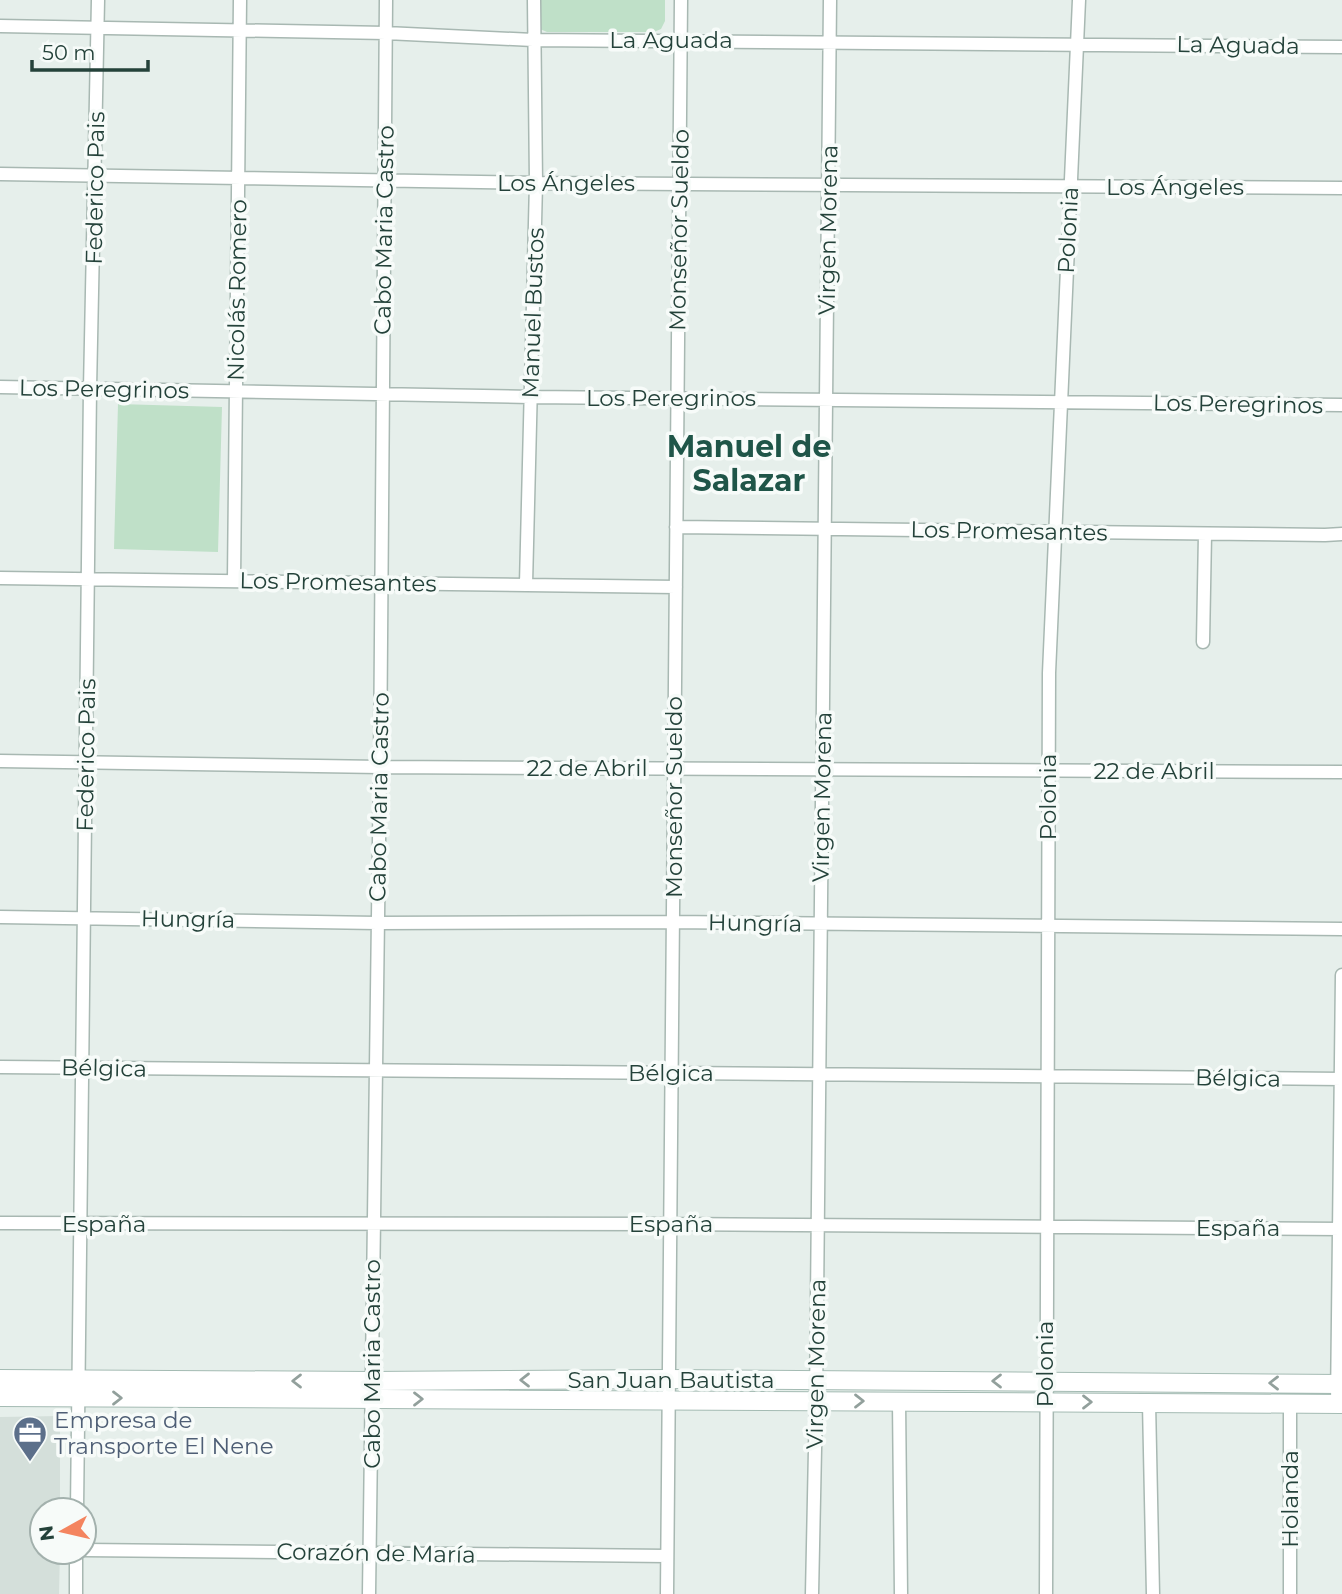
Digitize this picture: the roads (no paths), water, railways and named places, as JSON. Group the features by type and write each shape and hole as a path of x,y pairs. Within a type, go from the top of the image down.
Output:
{"street":[{"name":"Federico Pais","path":"77,1496 90,388 98,0"},
{"name":"Nicolás Romero","path":"234,580 240,0"},
{"name":"Cabo Maria Castro","path":"369,1594 380,767 386,0"},
{"name":"Manuel Bustos","path":"526,584 536,183 534,0"},
{"name":"Monseñor Sueldo","path":"667,1594 681,0"},
{"name":"Virgen Morena","path":"812,1594 830,0"},
{"name":"Polonia","path":"1046,1594 1049,673 1079,0"},
{"name":"La Aguada","path":"0,26 386,33 533,40 680,39 1342,47"},
{"name":"Los Ángeles","path":"0,174 536,183 1342,188"},
{"name":"Los Peregrinos","path":"0,387 530,397 1342,405"},
{"name":"Los Promesantes","path":"676,527 1342,534"},
{"path":"1203,642 1205,534"},
{"name":"Los Promesantes","path":"0,578 676,587"},
{"name":"22 de Abril","path":"0,761 380,767 1342,772"},
{"name":"Hungría","path":"0,917 84,916 377,923 673,922 1342,929"},
{"path":"1340,1404 1342,975"},
{"name":"Bélgica","path":"0,1067 1341,1079"},
{"name":"España","path":"0,1223 1341,1229"},
{"name":"San Juan Bautista","path":"0,1379 79,1389"},
{"name":"San Juan Bautista","path":"371,1390 669,1379 1340,1384"},
{"name":"San Juan Bautista","path":"0,1397 79,1389 371,1390 668,1400 1340,1404"},
{"path":"899,1401 901,1594"},
{"path":"1149,1403 1153,1594"},
{"name":"Holanda","path":"1290,1404 1290,1594"},
{"name":"Corazón de María","path":"98,1550 667,1556"},
{"path":"76,1566 76,1594"}],"place":[{"name":"Empresa de Transporte El Nene","path":"30,1463"}],"district":[{"name":"Manuel de Salazar","path":"749,464"}]}
